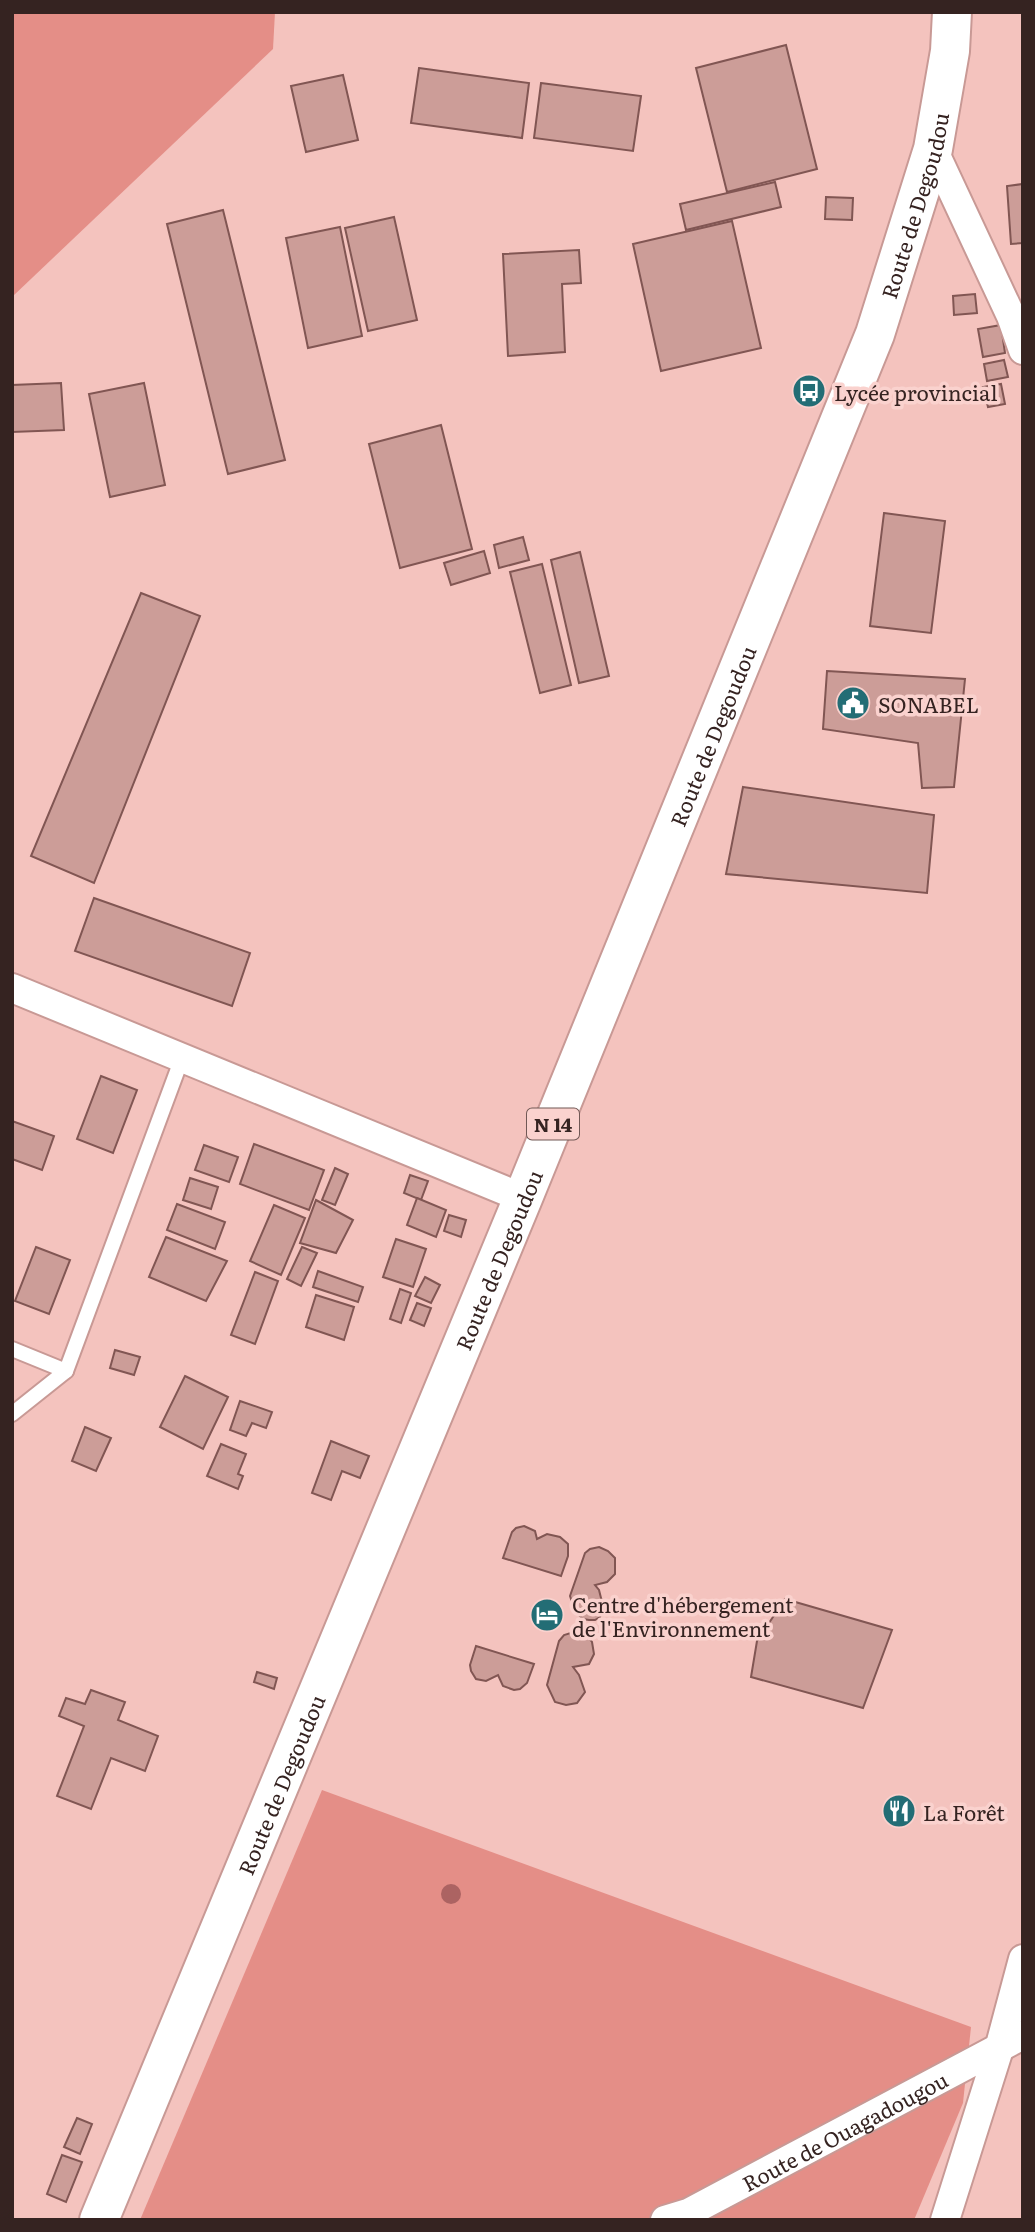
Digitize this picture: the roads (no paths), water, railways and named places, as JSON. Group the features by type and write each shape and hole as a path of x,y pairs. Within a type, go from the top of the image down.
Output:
{"main road":[{"name":"Route de Degoudou","path":"99,2220 523,1198 876,334 933,149 950,51 951,12"}],"street":[{"path":"933,149 1012,316 1023,350"},
{"path":"12,988 523,1198"},
{"path":"945,2220 999,2049 1023,1959"},
{"name":"Route de Ouagadougou","path":"665,2220 688,2213 1023,2035"}],"lane":[{"path":"12,1414 66,1371 182,1058"},
{"path":"12,1349 66,1371"}],"place":[{"name":"Lycée provincial","path":"809,391"},
{"name":"SONABEL","path":"853,703"},
{"name":"Centre d'hébergement de l'Environnement","path":"547,1615"},
{"name":"La Forêt","path":"899,1811"}]}
